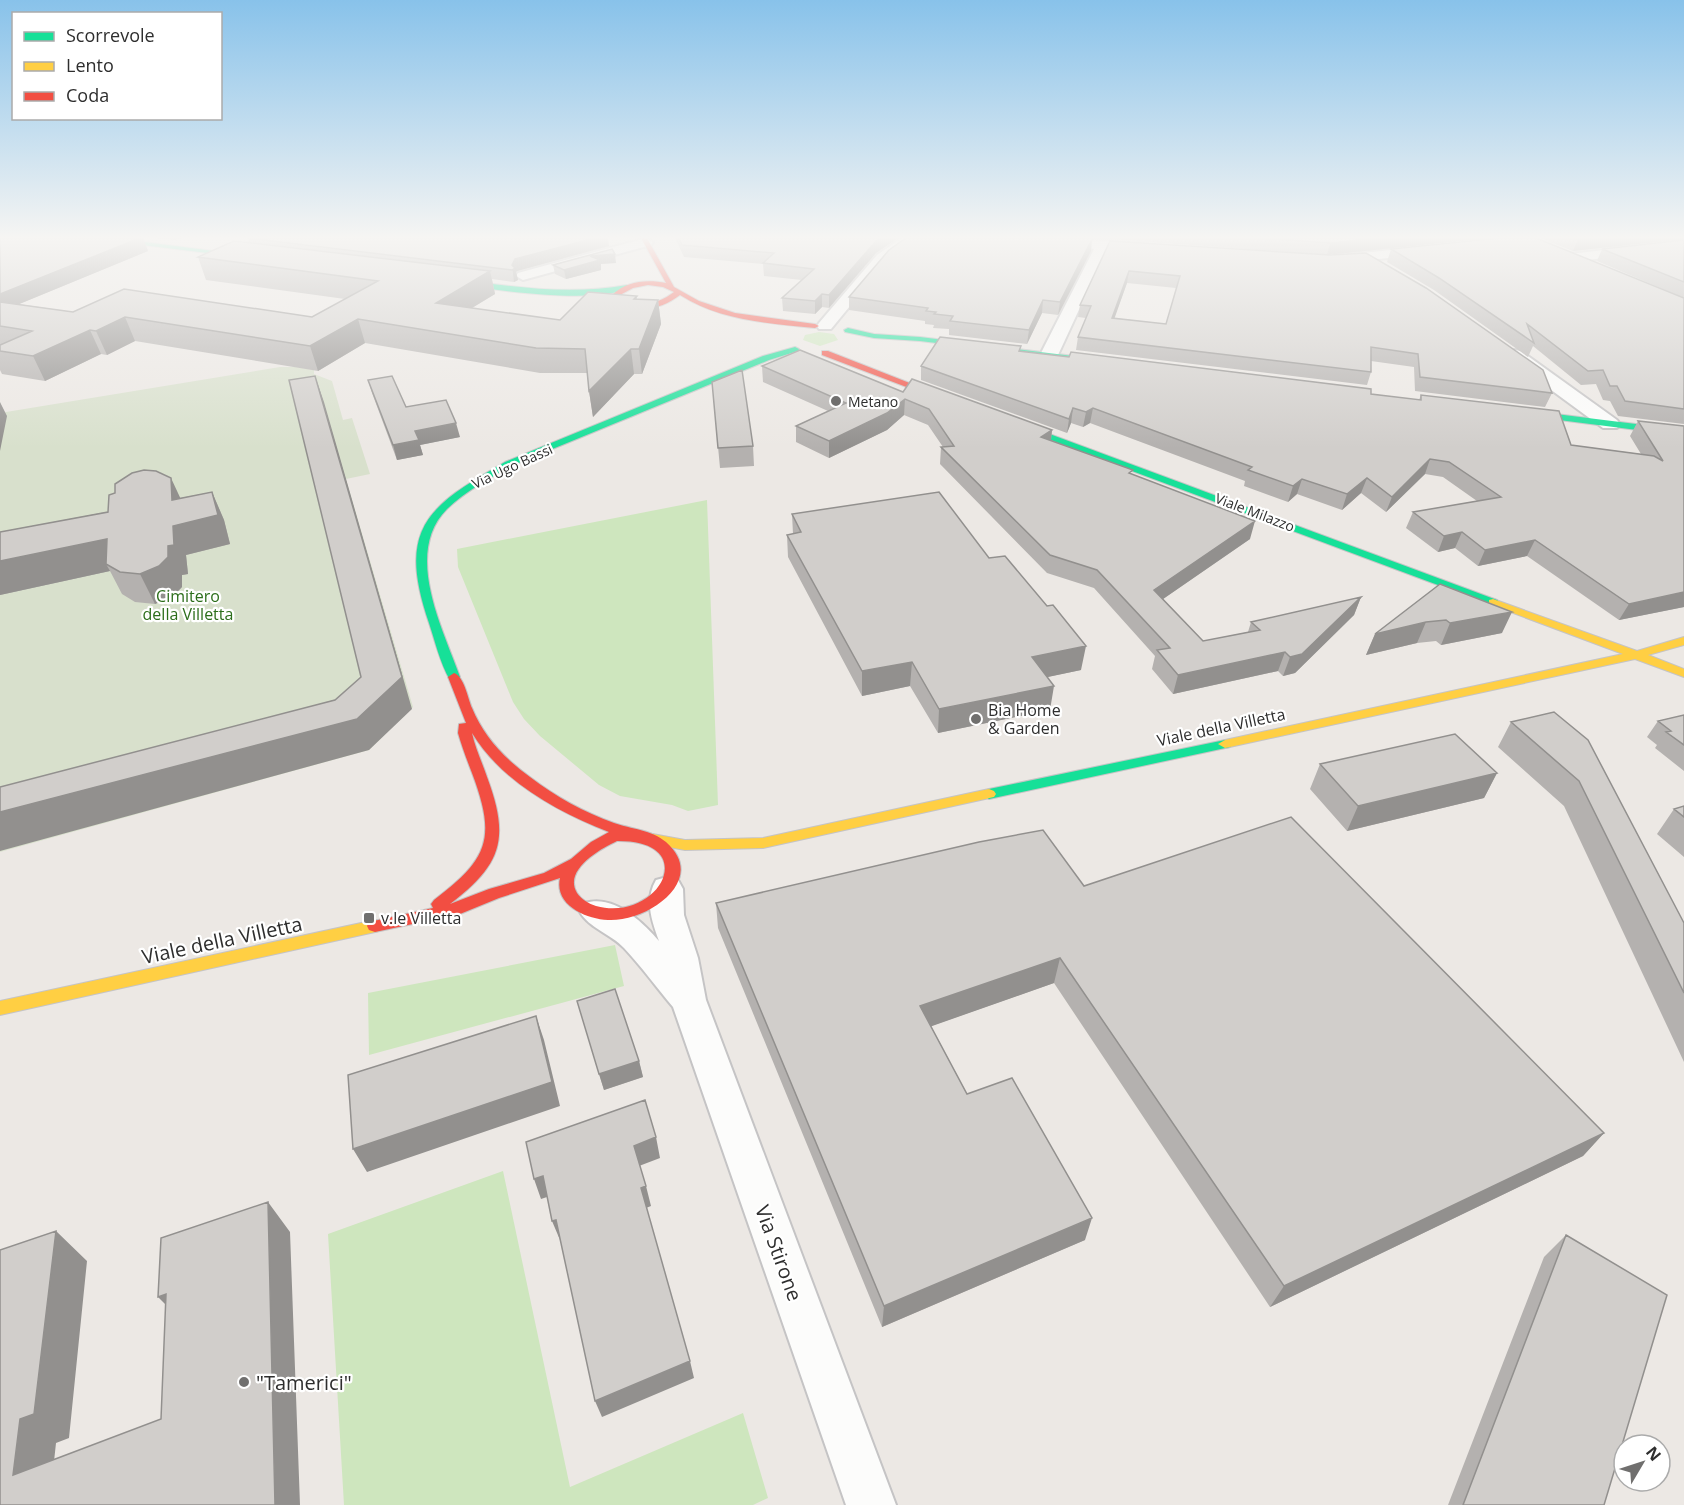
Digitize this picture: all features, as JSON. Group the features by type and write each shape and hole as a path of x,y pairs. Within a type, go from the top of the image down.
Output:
{"street":[{"path":"663,308 786,338"},
{"path":"714,308 874,336 920,339 1131,365"},
{"path":"786,338 796,330 820,326 836,308"},
{"path":"1049,355 1072,308"},
{"path":"825,353 851,346 856,338 848,330"},
{"path":"786,338 789,345 795,349 825,353 967,406"},
{"path":"1498,344 1610,424"},
{"name":"Via Ugo Bassi","path":"559,820 542,795 494,753 477,732 466,710 418,567 423,534 442,508 468,486 503,467 766,358 795,349"},
{"path":"1505,411 1684,433"},
{"name":"Viale Milazzo","path":"1000,418 1684,673"},
{"name":"Viale della Villetta","path":"642,837 686,845 763,843 1637,655 1656,647 1684,641"},
{"path":"399,922 433,909 461,889 481,870 495,844 495,825 464,733 466,710"},
{"name":"Via Ugo Bassi","path":"542,795 602,826 642,837"},
{"path":"559,901 592,911 632,912 654,902 673,883 674,870 670,854 656,842 642,837 604,839 585,850 573,862"},
{"name":"Viale della Villetta","path":"729,858 763,843"},
{"path":"577,844 567,881 569,890 579,904 592,911"},
{"name":"Viale della Villetta","path":"0,1008 453,910 501,891 549,877 573,862"},
{"name":"Via Stirone","path":"673,883 665,896 667,914 681,957 684,988 871,1505"},
{"name":"Viale della Villetta","path":"453,910 496,909"},
{"name":"Via Stirone","path":"592,911 618,923 635,937 688,1000"}],"green space":[{"path":"819,332 834,334 838,340 820,346 803,340 805,335"},
{"name":"Cimitero della Villetta","path":"280,367 314,370 314,374 332,381 343,420 352,418 370,474 346,479 413,707 369,750 0,852 0,413"},
{"path":"707,500 718,805 688,811 672,805 620,796 599,785 540,736 524,719 513,702 458,567 457,549"},
{"path":"615,945 624,986 369,1055 368,993"},
{"path":"503,1171 570,1487 743,1413 768,1498 753,1505 344,1505 328,1234"}],"building":[{"path":"0,308 46,308 73,312 81,308 253,308 312,317 328,308 474,308 560,320 572,308 655,308 639,349 631,349 589,391 585,349 536,348 358,319 310,346 125,317 33,356 0,351 0,345 32,331 0,326"},
{"path":"928,308 1039,308 1029,330 950,321 953,316 926,311"},
{"path":"1090,308 1116,308 1112,318 1166,324 1171,308 1455,308 1543,370 1552,393 1420,377 1418,354 1371,347 1371,372 1078,337"},
{"path":"1483,308 1684,308 1684,409 1625,401 1617,386 1610,386 1603,370 1588,371 1527,324 1534,343"},
{"path":"940,337 1021,346 1019,351 1069,357 1071,352 1371,389 1371,394 1421,400 1421,395 1559,411 1571,445 1654,456 1663,461 1638,421 1684,426 1684,592 1629,604 1535,540 1485,550 1462,532 1444,536 1413,512 1501,497 1449,462 1430,459 1392,497 1367,478 1347,494 1302,479 1293,486 1248,470 1252,467 1093,408 1086,412 1073,408 1069,419 921,366"},
{"path":"800,350 903,392 912,379 1052,430 1041,437 1133,470 1129,473 1255,521 1154,590 1203,641 1260,630 1251,622 1361,597 1302,654 1290,657 1285,652 1178,675 1157,650 1170,648 1097,570 1050,555 941,447 954,446 929,409 905,399 887,413 829,441 796,426 846,403 762,366"},
{"path":"742,370 753,446 718,448 712,382"},
{"path":"315,376 402,677 357,719 0,812 0,787 335,700 361,677 289,380"},
{"path":"392,376 406,407 446,400 456,423 415,431 419,440 393,445 368,380"},
{"path":"144,470 156,471 171,478 172,500 212,492 218,515 173,526 174,545 168,546 168,557 159,566 140,574 120,572 106,564 107,539 0,561 0,532 108,512 109,495 115,493 115,484 132,473"},
{"path":"939,492 989,558 1005,556 1047,606 1053,605 1086,646 1032,657 1054,686 939,709 912,662 862,671 787,535 801,532 792,514"},
{"path":"1440,584 1512,612 1450,623 1446,620 1426,622 1375,634"},
{"path":"1554,712 1588,740 1684,923 1684,993 1579,781 1511,722"},
{"path":"1684,715 1684,745 1666,732 1671,731 1658,721"},
{"path":"1455,734 1497,773 1358,806 1320,764"},
{"path":"1684,806 1684,817 1674,809"},
{"path":"1291,817 1604,1133 1284,1286 1060,958 920,1006 967,1094 1012,1078 1092,1218 884,1306 716,903 979,842 1043,830 1084,886"},
{"path":"615,989 639,1061 599,1074 577,1001"},
{"path":"536,1016 552,1082 353,1149 348,1075"},
{"path":"645,1100 656,1137 634,1146 646,1186 641,1188 690,1361 595,1401 556,1220 552,1221 543,1176 534,1179 526,1142"},
{"name":"\"Tamerici\"","path":"268,1202 275,1505 0,1505 0,1250 56,1231 34,1414 20,1419 13,1475 161,1419 166,1294 158,1297 161,1238"},
{"path":"1566,1235 1667,1295 1626,1433 1612,1433 1612,1478 1604,1505 1463,1505"}],"traffic: fast":[{"path":"848,330 874,336 920,339 1114,363"},
{"path":"454,677 429,607 422,578 421,553 427,530 442,508 469,487 508,464 766,358 795,349"},
{"path":"1516,412 1684,433"},
{"path":"1009,422 1493,602"},
{"path":"989,794 1225,744"}],"traffic: slow":[{"path":"1493,602 1684,673"},
{"path":"1225,744 1637,655 1684,641"},
{"path":"647,838 685,845 763,843 989,794"},
{"path":"0,1008 375,926"}],"traffic: jam":[{"path":"710,308 762,320 815,326"},
{"path":"825,353 949,400"},
{"path":"454,677 467,712 480,737 518,775 574,812 637,836"},
{"path":"439,904 473,876 484,863 493,835 488,798 468,746 464,727"},
{"path":"615,836 643,837 659,844 669,857 672,872 670,881 658,898 648,905 623,913 597,913 575,902 568,891 566,881 570,871 586,853 615,836"},
{"path":"375,926 460,908 494,893 549,877 572,864"}],"place":[{"name":"Metano","path":"836,401"},
{"name":"Bia Home & Garden","path":"976,719"},
{"name":"v.le Villetta","path":"369,918"},
{"name":"\"Tamerici\"","path":"244,1382"}]}
